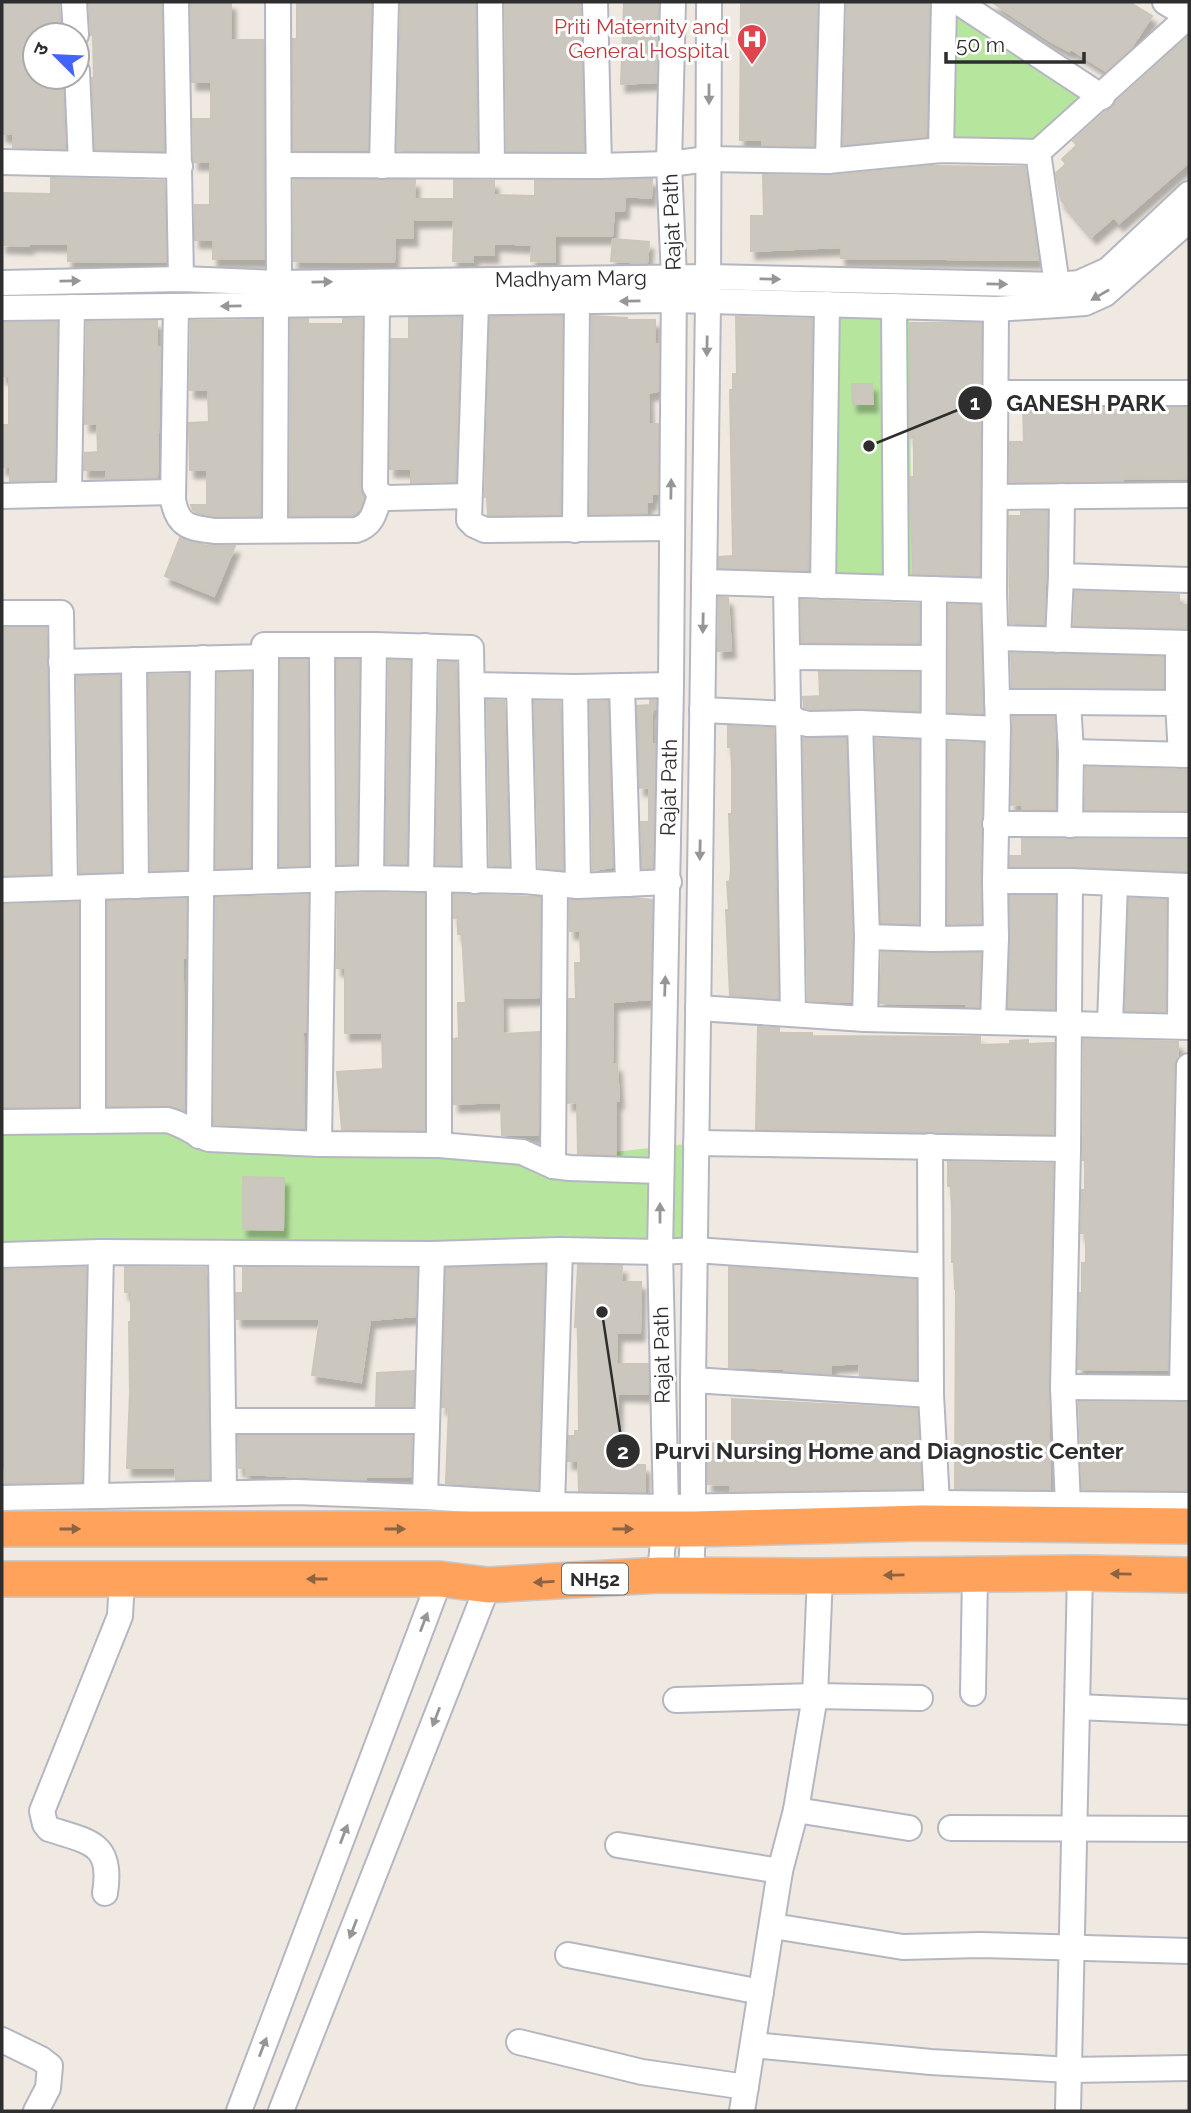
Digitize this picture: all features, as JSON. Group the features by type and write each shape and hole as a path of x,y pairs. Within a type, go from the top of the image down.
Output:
{"highway":[{"path":"2,1529 679,1518 922,1524 1189,1526"},
{"name":"NH52","path":"2,1579 440,1579 488,1585 675,1575 1189,1575"}],"street":[{"path":"74,2 75,21"},
{"path":"176,2 181,279"},
{"path":"275,530 280,165 278,2"},
{"path":"382,166 386,2"},
{"path":"491,2 492,164"},
{"path":"595,2 599,166"},
{"name":"Rajat Path","path":"673,2 669,164 674,289 669,882 660,1252 679,1518"},
{"name":"Rajat Path","path":"679,1518 693,1380 708,289 709,2"},
{"path":"828,161 832,2"},
{"path":"941,150 944,2"},
{"path":"958,2 1102,97"},
{"path":"280,165 599,166 669,164 708,159 828,161 941,150 1038,152 1189,16 1165,2"},
{"path":"78,91 81,163"},
{"path":"1038,152 1058,285"},
{"path":"2,162 180,166"},
{"name":"Madhyam Marg","path":"2,308 176,306 278,294 1079,283 1108,270 1189,194"},
{"name":"Madhyam Marg","path":"708,289 827,304 996,309 1085,303 1105,294 1189,220"},
{"name":"Madhyam Marg","path":"2,283 181,279 278,294 377,304 577,302 674,289"},
{"path":"575,530 577,302"},
{"path":"476,303 469,520 485,530 670,528"},
{"path":"377,304 375,488 380,495 388,498 469,496"},
{"path":"823,586 827,304"},
{"path":"176,306 173,492 176,516 183,523 215,531 356,530 367,527 373,518 380,495"},
{"path":"894,306 896,589"},
{"path":"69,493 72,307"},
{"path":"993,1022 998,729 994,592 996,309"},
{"path":"995,393 1189,393"},
{"path":"2,496 173,492"},
{"path":"995,497 1189,495"},
{"path":"1058,640 1062,496"},
{"path":"1061,576 1189,580"},
{"path":"704,582 994,592"},
{"path":"786,585 793,1014"},
{"path":"933,939 934,589"},
{"path":"2,613 61,613 65,888"},
{"path":"996,638 1183,643 1178,703 1185,755 1071,752"},
{"path":"265,881 264,645 471,648 475,881"},
{"path":"319,1144 323,881 322,645"},
{"path":"371,878 374,645"},
{"path":"425,646 439,1144"},
{"path":"61,662 266,657"},
{"path":"788,657 933,658"},
{"path":"199,1136 203,658"},
{"path":"134,660 136,886"},
{"path":"472,685 671,685"},
{"path":"519,686 524,881"},
{"path":"622,686 628,884"},
{"path":"553,1166 575,687"},
{"path":"997,702 1178,703"},
{"path":"1068,702 1071,752 1070,825"},
{"path":"702,710 789,714 796,721 808,724 860,723 998,729"},
{"path":"860,723 867,937 865,1019"},
{"path":"995,824 1189,825"},
{"path":"2,890 371,878 524,881 567,885 669,882"},
{"path":"698,1008 865,1019 1185,1026 1185,886 995,881"},
{"path":"1068,1505 1063,1387 1070,881"},
{"path":"1110,1024 1115,884"},
{"path":"93,888 93,1121"},
{"path":"867,937 996,938"},
{"path":"1063,1387 1186,1388 1189,1066"},
{"path":"2,1122 167,1120 181,1123 199,1136 209,1139 319,1144 439,1144 522,1152 553,1166 660,1171"},
{"path":"696,1143 1068,1149"},
{"path":"930,1146 931,1395 937,1503"},
{"path":"552,1505 560,1250"},
{"path":"2,1255 101,1252 432,1254 695,1250 930,1266"},
{"path":"96,1496 101,1252"},
{"path":"221,1254 224,1493"},
{"path":"425,1497 432,1254"},
{"path":"693,1380 931,1395"},
{"path":"223,1421 426,1421"},
{"path":"2,1498 296,1492 552,1505 679,1518 937,1503 1189,1505"},
{"path":"675,1575 679,1518"},
{"path":"1068,2111 1080,1573"},
{"path":"974,1693 975,1574"},
{"path":"519,2042 744,2099 780,1871 796,1810 815,1696 820,1576"},
{"path":"106,1893 109,1873 101,1852 92,1843 49,1829 42,1819 42,1811 120,1616 122,1579"},
{"path":"239,2111 440,1579"},
{"path":"281,2111 488,1585"},
{"path":"676,1700 815,1696 920,1698"},
{"path":"1077,1707 1189,1712"},
{"path":"796,1810 909,1828"},
{"path":"951,1828 1189,1829"},
{"path":"618,1845 780,1871"},
{"path":"772,1926 903,1947 980,1945 1073,1950 1189,1951"},
{"path":"568,1955 761,1992"},
{"path":"2,2040 50,2066 48,2088 36,2111"},
{"path":"753,2045 931,2062 1070,2070 1189,2068"}],"green space":[{"path":"944,2 1102,97 1038,152 941,150"},
{"path":"828,304 909,306 912,589 829,586"},
{"path":"93,1122 549,1159 696,1143 695,1250 2,1255 2,1124"}],"building":[{"path":"2,2 59,4 60,21 21,21 21,91 63,91 65,149 13,147 13,134 2,134"},
{"path":"161,2 164,151 95,149 93,35 89,4"},
{"path":"191,2 231,2 231,40 263,40 264,259 213,259 213,240 195,240 195,205 210,205 210,162 194,162 193,119 211,119 211,82 192,82"},
{"path":"297,2 371,2 368,150 293,150 293,39 297,39"},
{"path":"401,2 475,2 477,151 397,150"},
{"path":"505,2 580,2 584,151 507,151"},
{"path":"624,2 658,2 656,82 621,84"},
{"path":"741,2 817,2 814,146 762,145 762,140 740,140"},
{"path":"847,2 929,2 926,136 843,145"},
{"path":"992,2 1129,2 1152,16 1130,49 1106,71 1071,49 1069,51 1050,41"},
{"path":"1189,36 1189,162 1119,223 1114,217 1092,236 1061,200 1056,173 1066,164 1062,159 1077,145 1073,141"},
{"path":"930,166 1025,167 1038,260 841,258 841,247 751,251 751,216 764,216 763,175 829,176"},
{"path":"51,178 164,181 166,262 68,261 68,244 2,245 2,193 51,194"},
{"path":"652,179 651,198 625,196 624,211 614,211 612,236 555,236 555,262 531,261 532,245 494,243 494,255 473,255 473,262 453,261 454,219 413,220 413,238 395,238 394,262 294,261 294,180 415,180 414,199 454,199 454,180 494,181 494,195 535,196 535,181"},
{"path":"613,239 649,242 647,263 611,261"},
{"path":"562,316 560,514 488,515 485,497 490,317"},
{"path":"592,316 655,320 655,344 659,344 658,391 648,393 649,424 658,424 658,494 652,494 652,502 647,502 647,513 590,514"},
{"path":"461,317 455,481 411,483 411,469 390,469 391,339 409,339 409,318"},
{"path":"736,317 812,319 808,570 719,568 719,557 733,556 730,390 733,390 733,374 737,374"},
{"path":"291,319 308,319 308,324 343,324 343,319 362,319 360,487 364,497 359,510 353,515 290,516"},
{"path":"261,320 260,516 197,513 191,505 207,505 207,470 190,470 189,423 209,422 208,390 190,390 191,321"},
{"path":"157,321 157,347 160,347 157,477 106,479 106,470 84,470 85,453 98,452 97,423 85,424 87,322"},
{"path":"57,322 54,480 10,481 10,467 2,467 2,425 9,425 9,376 2,376 2,323"},
{"path":"910,323 981,323 979,576 913,574 910,477 914,477 914,438 910,438"},
{"path":"852,384 872,384 873,404 853,404"},
{"path":"1023,408 1188,408 1189,479 1123,478 1123,481 1010,482 1010,442 1024,442"},
{"path":"1047,511 1044,624 1010,623 1009,516 1021,516 1021,512"},
{"path":"180,538 204,545 235,546 214,596 165,576"},
{"path":"1075,591 1179,595 1179,605 1188,605 1188,628 1074,625"},
{"path":"719,597 728,598 731,650 718,651"},
{"path":"801,600 919,604 919,643 802,642"},
{"path":"949,604 980,605 983,713 949,712"},
{"path":"2,628 46,628 50,874 2,875"},
{"path":"1011,653 1163,657 1163,688 1012,687"},
{"path":"281,660 307,660 308,865 280,866"},
{"path":"337,660 359,660 356,864 338,864"},
{"path":"389,660 410,661 406,864 386,863"},
{"path":"440,662 456,662 460,865 436,864"},
{"path":"251,672 250,867 216,868 218,673"},
{"path":"819,672 919,673 919,711 804,708 803,697 820,696"},
{"path":"188,674 186,869 151,870 149,675"},
{"path":"119,675 121,871 80,873 77,676"},
{"path":"487,700 504,701 509,866 490,865"},
{"path":"650,700 656,700 656,709 651,709 652,744 655,744 653,868 642,868 641,822 649,822 649,787 640,788 637,706 650,705"},
{"path":"534,701 560,702 563,870 539,867"},
{"path":"608,701 613,867 593,870 590,702"},
{"path":"1013,717 1054,717 1055,809 1022,809 1022,804 1011,805"},
{"path":"728,726 773,728 778,998 730,995 726,910 729,910 727,882 730,881 731,869 729,814 732,814 732,769"},
{"path":"803,738 846,738 852,937 851,1002 808,1000"},
{"path":"875,739 919,740 918,924 881,923"},
{"path":"948,742 983,743 981,923 948,924"},
{"path":"1086,767 1189,770 1189,810 1085,810"},
{"path":"1022,839 1189,840 1189,871 1010,866 1010,856 1022,856"},
{"path":"338,894 424,894 424,1130 342,1129 337,1072 383,1069 382,1032 345,1033 345,968 337,968"},
{"path":"454,894 540,897 539,997 502,998 503,1034 539,1032 538,1135 502,1135 501,1102 454,1104 454,1039 459,1038 458,1003 466,1003 462,934 458,934 458,918 454,918"},
{"path":"308,895 306,1032 303,1032 304,1128 214,1124 216,898"},
{"path":"1010,896 1055,896 1054,1009 1008,1008"},
{"path":"1129,898 1166,900 1165,1012 1125,1011"},
{"path":"186,899 186,958 183,958 184,1110 167,1105 108,1106 108,901"},
{"path":"570,900 652,900 650,999 613,1002 612,1065 617,1064 619,1101 616,1101 616,1155 578,1153 577,1102 568,1103 569,999 576,999 575,963 581,963 580,931 570,931"},
{"path":"78,902 78,1106 2,1107 2,905"},
{"path":"882,952 981,953 979,1007 966,1007 966,1004 880,1003"},
{"path":"758,1027 779,1028 779,1033 812,1033 812,1036 980,1037 980,1045 1010,1044 1010,1041 1028,1040 1028,1044 1054,1043 1053,1134 756,1129"},
{"path":"1084,1039 1178,1042 1178,1056 1174,1066 1168,1370 1078,1369 1082,1263 1086,1263 1086,1233 1081,1233 1082,1190 1085,1190"},
{"path":"948,1162 1053,1164 1048,1387 1050,1489 955,1488 956,1289 952,1262"},
{"path":"243,1177 284,1178 283,1230 243,1229"},
{"path":"545,1265 538,1489 446,1483 449,1407 442,1407 446,1268"},
{"path":"578,1265 622,1266 621,1282 641,1282 640,1333 617,1333 616,1364 648,1364 648,1394 618,1393 617,1465 645,1465 645,1492 579,1491 578,1461 568,1461 569,1436 575,1436 575,1431 579,1431 578,1327 575,1327"},
{"path":"86,1267 81,1481 5,1483 5,1467 2,1468 2,1270"},
{"path":"125,1267 206,1268 209,1479 176,1480 175,1468 127,1468 131,1292 125,1292"},
{"path":"729,1267 916,1280 916,1379 860,1376 859,1363 831,1365 831,1374 729,1367"},
{"path":"243,1268 417,1269 415,1316 370,1320 361,1382 312,1375 320,1319 237,1319 236,1293 243,1293"},
{"path":"414,1371 413,1406 376,1406 377,1373"},
{"path":"732,1399 917,1409 921,1488 730,1491 730,1485 708,1484 708,1443 732,1444"},
{"path":"1079,1402 1189,1403 1189,1490 1082,1489"},
{"path":"238,1436 412,1436 411,1476 366,1477 366,1480 246,1474 246,1468 239,1468"}],"place":[{"name":"Priti Maternity and General Hospital","path":"752,66"},
{"name":"GANESH PARK","path":"869,446"},
{"name":"Purvi Nursing Home and Diagnostic Center","path":"602,1312"}]}
